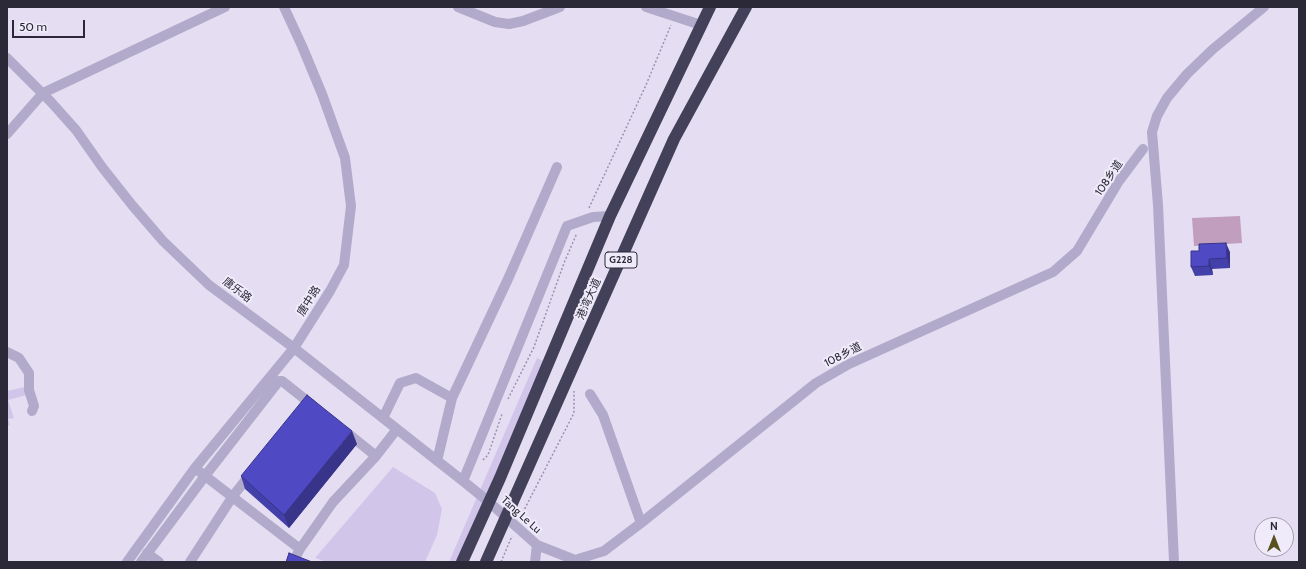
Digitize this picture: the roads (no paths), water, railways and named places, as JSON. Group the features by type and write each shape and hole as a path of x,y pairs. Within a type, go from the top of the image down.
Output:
{"highway":[{"name":"港湾大道","path":"462,562 489,502 610,216 710,7"},
{"name":"港湾大道","path":"486,562 674,139 746,7"}],"street":[{"path":"7,134 43,93 225,7"},
{"name":"唐中路","path":"127,562 195,468 294,348 330,291 344,265 351,206 345,158 322,94 284,7"},
{"path":"458,7 502,24 516,23 560,7"},
{"path":"534,17 538,7"},
{"path":"646,7 701,26"},
{"path":"1174,562 1158,205 1152,132 1160,110 1187,74 1213,49 1264,7"},
{"name":"唐乐路","path":"7,58 43,93 76,130 132,205 163,241 209,285 294,348 489,502"},
{"name":"108乡道","path":"536,545 576,560 604,551 641,524 816,383 849,364 1053,272 1077,251 1119,181 1143,149"},
{"path":"437,461 452,398 508,279 557,167"},
{"path":"463,482 567,226 593,217 610,216"},
{"path":"7,352 19,358 29,373 29,390 34,406 32,411"},
{"path":"383,418 400,383 416,378 452,398"},
{"path":"141,562 205,476 279,381 282,381 322,412"},
{"path":"590,394 603,415 641,524"},
{"path":"302,413 311,404"},
{"path":"340,427 376,456"},
{"path":"293,562 300,549 333,502 376,456 397,429"},
{"path":"190,562 233,496 259,463"},
{"path":"195,468 300,549"},
{"name":"Tang Le Lu","path":"489,502 536,545"},
{"path":"535,562 536,545"},
{"path":"147,553 159,562"}]}
